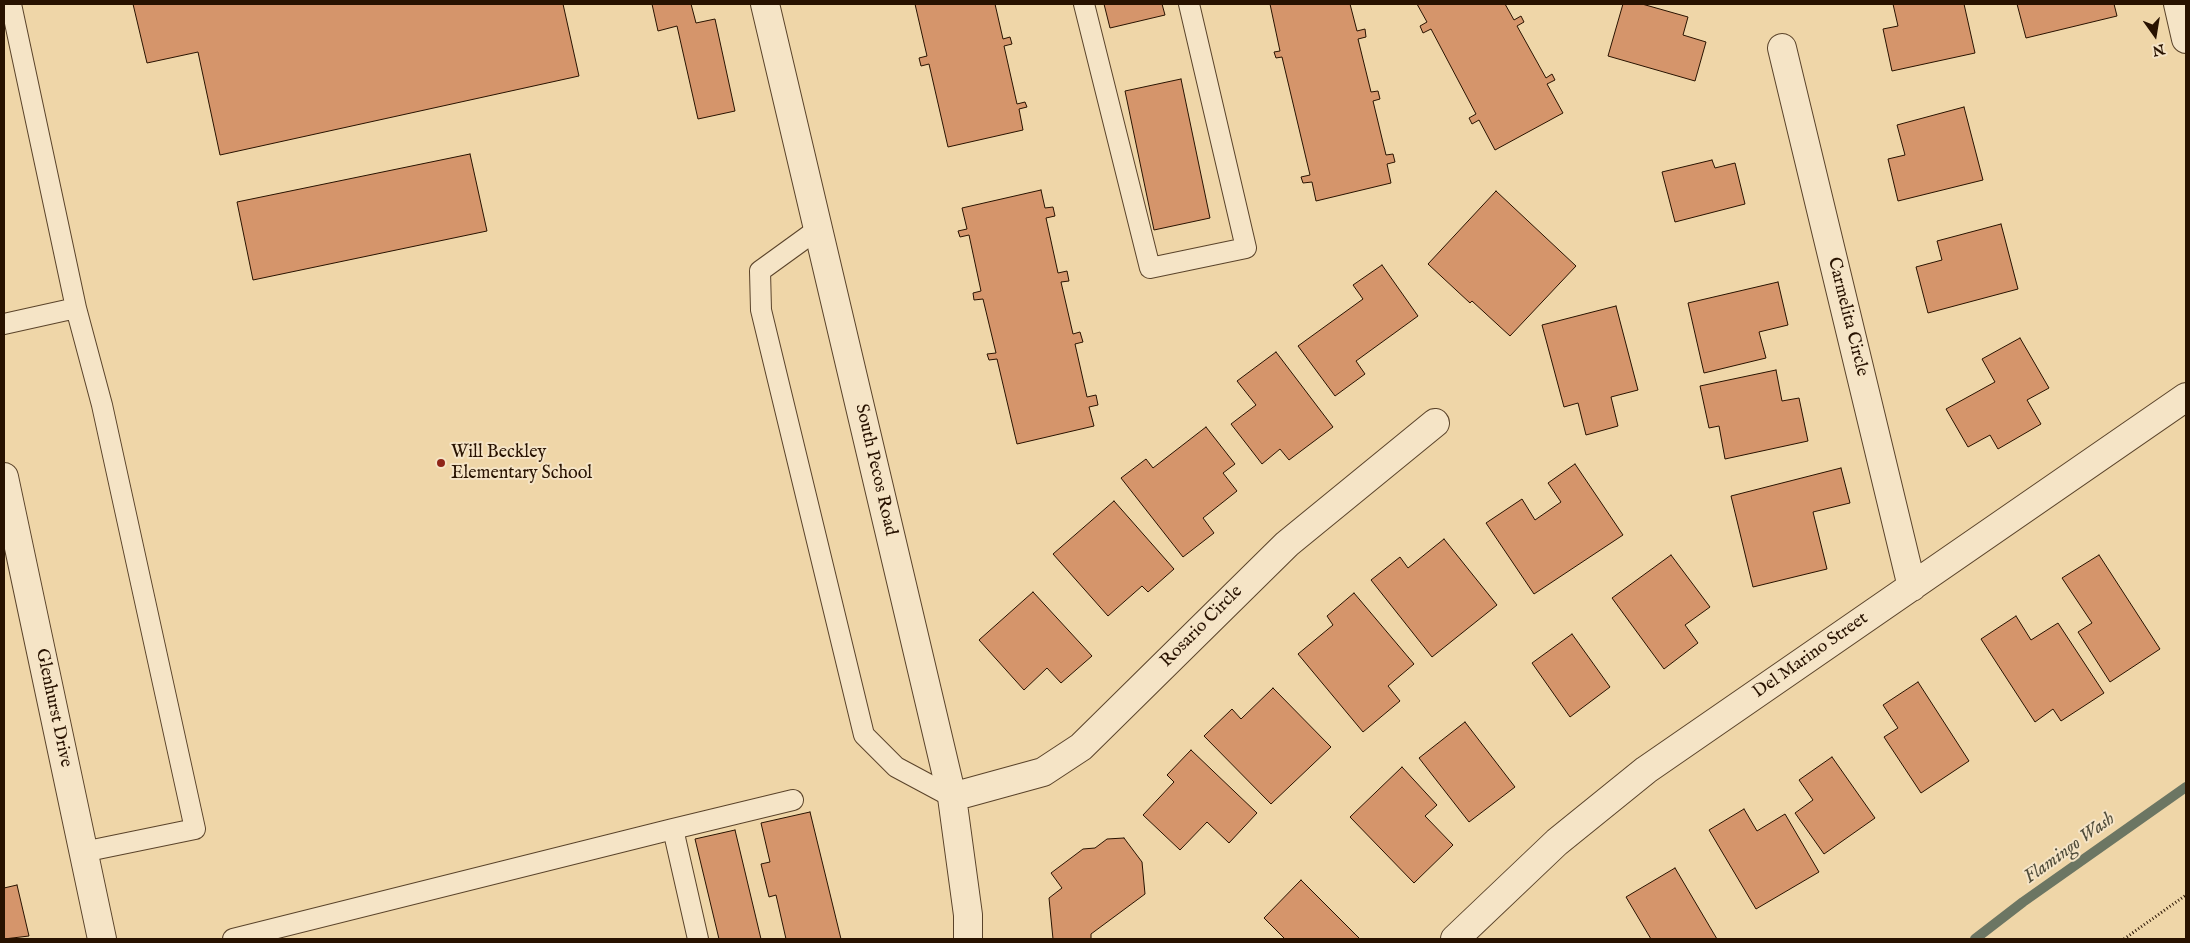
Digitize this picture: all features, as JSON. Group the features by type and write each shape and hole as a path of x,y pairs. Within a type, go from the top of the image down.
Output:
{"street":[{"name":"South Pecos Road","path":"765,4 952,798 968,915 968,939"},
{"path":"2178,4 2186,39"},
{"name":"Carmelita Circle","path":"1782,48 1912,587"},
{"name":"Del Marino Street","path":"1455,939 1557,842 1646,770 2186,397"},
{"name":"Rosario Circle","path":"952,798 1044,772 1081,747 1287,544 1435,423"},
{"name":"Glenhurst Drive","path":"4,477 102,939"}],"lane":[{"path":"11,4 76,308 102,405 195,829 84,852"},
{"path":"1084,4 1150,268 1246,248 1190,4"},
{"path":"818,229 760,271 763,320 864,735 896,767 952,798"},
{"path":"4,324 76,308"},
{"path":"233,939 793,800"},
{"path":"673,829 698,939"}],"path":[{"path":"2124,939 2186,896"}],"building":[{"path":"133,4 563,4 579,76 220,155 198,52 147,63"},
{"path":"652,4 691,4 696,23 715,19 735,111 698,119 677,26 658,31"},
{"path":"915,4 995,4 1003,39 1010,37 1012,44 1004,46 1017,104 1025,102 1027,107 1019,109 1023,130 948,147 929,64 921,66 919,58 927,56"},
{"path":"1104,4 1162,4 1165,15 1110,28"},
{"path":"1270,4 1350,4 1357,31 1365,29 1366,37 1358,39 1371,92 1378,91 1380,99 1373,101 1386,155 1393,154 1395,162 1387,164 1391,183 1316,201 1312,182 1303,183 1301,177 1310,175 1282,57 1276,58 1274,52 1280,51"},
{"path":"1417,4 1505,4 1514,20 1521,16 1524,22 1517,26 1546,78 1552,74 1555,80 1547,84 1563,113 1495,150 1479,120 1472,124 1469,118 1476,114 1431,29 1423,33 1420,26 1427,22"},
{"path":"1623,4 1642,4 1688,17 1683,35 1706,42 1695,81 1608,56"},
{"path":"1893,4 1964,4 1975,53 1892,71 1883,29 1898,26"},
{"path":"2017,4 2114,4 2117,16 2026,38"},
{"path":"1181,79 1210,218 1154,230 1125,91"},
{"path":"1964,107 1983,180 1898,201 1888,159 1905,155 1897,125"},
{"path":"470,154 487,231 253,280 237,202"},
{"path":"1712,160 1715,168 1735,163 1745,204 1675,222 1662,172"},
{"path":"1041,190 1045,208 1053,207 1055,216 1046,218 1058,273 1067,271 1069,281 1061,282 1073,334 1080,332 1083,342 1075,344 1087,397 1096,395 1098,405 1089,407 1094,426 1017,444 997,359 989,360 987,354 996,353 983,299 974,300 973,293 981,291 969,235 960,237 958,231 967,229 962,208"},
{"path":"1496,191 1576,266 1510,336 1472,301 1470,303 1428,264"},
{"path":"2001,224 2018,289 1928,313 1916,267 1942,260 1937,241"},
{"path":"1382,265 1418,316 1356,361 1365,374 1335,396 1298,346 1363,299 1353,285"},
{"path":"1778,282 1788,325 1759,332 1766,358 1704,373 1688,303"},
{"path":"1616,306 1638,390 1611,397 1618,426 1586,435 1578,403 1564,407 1542,325"},
{"path":"2020,338 2049,388 2027,400 2041,424 1998,449 1990,435 1968,447 1946,409 1995,382 1982,359"},
{"path":"1276,352 1333,427 1289,460 1280,449 1262,464 1231,424 1256,405 1237,381"},
{"path":"1776,370 1782,401 1799,398 1808,441 1725,459 1719,426 1709,428 1700,386"},
{"path":"1206,427 1235,464 1223,473 1237,491 1203,518 1214,533 1183,557 1121,478 1146,459 1153,468"},
{"path":"1575,464 1623,535 1534,594 1486,523 1522,499 1535,520 1561,502 1548,483"},
{"path":"1841,468 1850,503 1813,512 1827,569 1753,587 1731,496"},
{"path":"1114,501 1174,569 1148,592 1142,586 1108,616 1053,554"},
{"path":"1444,539 1497,605 1432,657 1371,580 1400,557 1408,568"},
{"path":"1671,555 1710,607 1685,625 1698,643 1664,669 1612,598"},
{"path":"2099,555 2160,649 2110,682 2078,632 2092,623 2062,578"},
{"path":"1033,592 1092,656 1061,683 1047,668 1024,690 979,640"},
{"path":"1354,593 1414,664 1388,686 1400,701 1363,732 1298,654 1333,625 1327,616"},
{"path":"2016,616 2031,640 2058,623 2104,693 2061,721 2053,709 2035,722 1981,639"},
{"path":"1572,634 1610,687 1570,717 1532,663"},
{"path":"1918,682 1969,761 1921,793 1884,737 1898,728 1883,705"},
{"path":"1273,688 1331,747 1271,804 1204,736 1232,709 1241,719"},
{"path":"1465,722 1515,787 1469,822 1419,758"},
{"path":"1191,750 1257,813 1229,843 1207,822 1180,850 1143,815 1174,782 1167,775"},
{"path":"1832,757 1875,818 1824,854 1795,813 1813,800 1799,780"},
{"path":"1402,767 1437,805 1425,816 1453,845 1414,883 1350,817"},
{"path":"1744,809 1757,831 1785,814 1819,872 1756,909 1709,830"},
{"path":"810,812 841,939 786,939 776,895 769,897 761,864 770,862 761,823"},
{"path":"735,830 761,939 719,939 695,839"},
{"path":"1124,838 1142,862 1145,894 1091,934 1091,939 1053,939 1049,898 1062,888 1051,873 1083,849 1095,848 1107,839"},
{"path":"1675,868 1717,939 1651,939 1626,897"},
{"path":"1301,880 1360,939 1285,939 1264,918"},
{"path":"17,885 29,936 4,939 4,888"}],"waterway":[{"name":"Flamingo Wash","path":"1975,939 2023,902 2186,787"}],"place":[{"name":"Will Beckley Elementary School","path":"441,463"}]}
